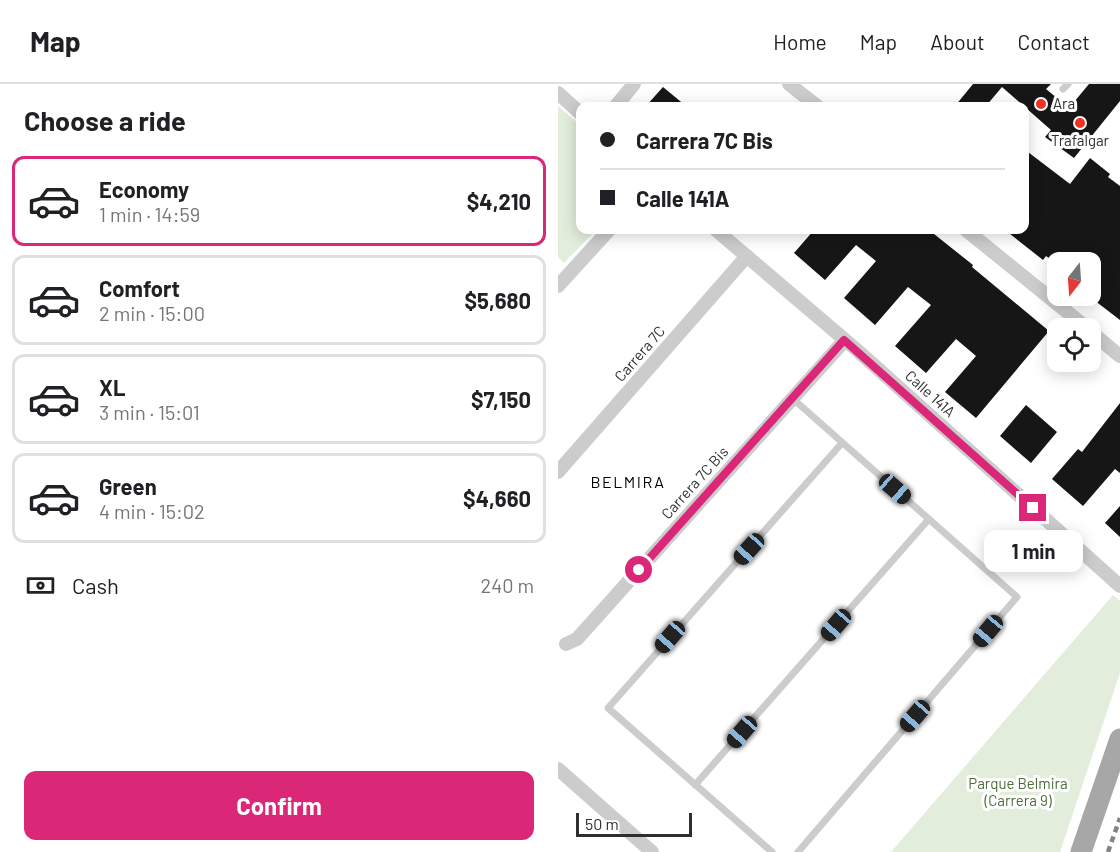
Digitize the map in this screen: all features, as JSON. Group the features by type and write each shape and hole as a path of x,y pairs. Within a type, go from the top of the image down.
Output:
{"main road":[{"path":"1081,852 1120,739"}],"street":[{"path":"619,102 634,84"},
{"path":"789,84 812,102"},
{"path":"558,93 576,109"},
{"path":"558,286 605,234"},
{"name":"Calle 141A","path":"721,234 844,340 1120,586"},
{"path":"971,234 1074,318"},
{"name":"Carrera 7C","path":"558,472 747,256"},
{"name":"Carrera 7C Bis","path":"566,644 577,639 844,340"},
{"path":"1101,340 1120,356"},
{"path":"558,769 652,852"}],"lane":[{"path":"792,398 1017,597 798,852"},
{"path":"772,852 608,708 842,443"},
{"path":"695,785 929,519"}],"green space":[{"path":"558,106 576,122 576,234 592,234 564,263 558,257"},
{"name":"Parque Belmira (Carrera 9)","path":"1113,595 1120,601 1120,673 1060,852 891,852"}],"building":[{"path":"973,84 1051,84 1046,89 1069,108 1089,84 1120,84 1120,101 1074,158 1045,137 1051,130 1029,111 1029,102 1019,102 1002,87 989,102 958,102"},
{"path":"663,87 681,102 650,102"},
{"path":"1029,153 1070,184 1090,158 1110,174 1108,177 1120,186 1120,320 1101,305 1101,252 1047,252 1043,260 1010,234 1029,234"},
{"path":"811,234 934,234 1047,329 1047,333 976,418 945,392 976,356 956,339 926,373 895,346 931,305 908,287 875,325 844,298 876,261 856,245 825,280 794,253"},
{"path":"1120,403 1120,473 1115,469 1083,506 1052,479 1078,449 1082,452"},
{"path":"1026,405 1057,432 1031,463 1000,436"},
{"path":"1120,506 1120,537 1105,523"}],"railway":[{"path":"1108,852 1120,818"}],"place":[{"name":"Ara","path":"1041,104"},
{"name":"Trafalgar","path":"1080,123"}],"district":[{"name":"BELMIRA","path":"628,482"}],"route":[{"path":"639,570 844,340 1033,508"}]}
